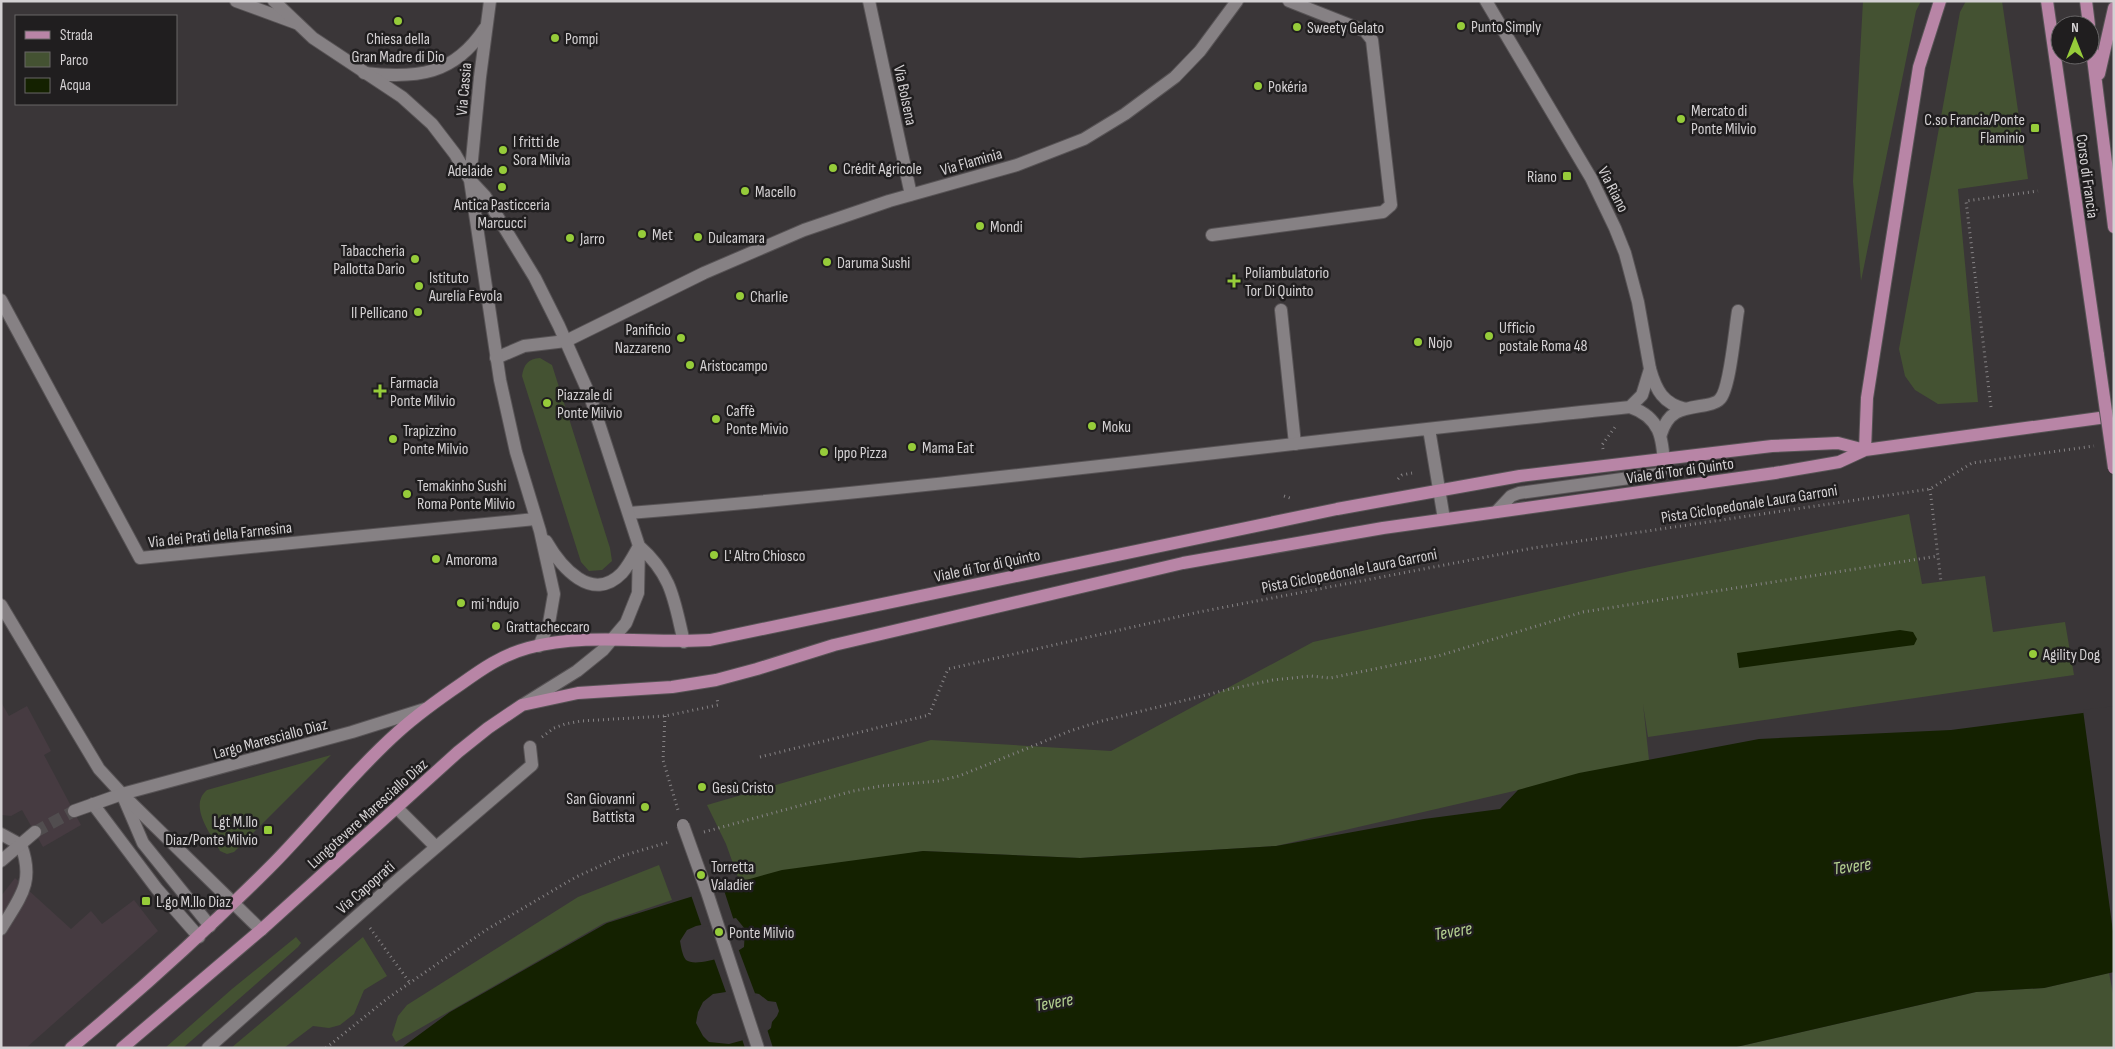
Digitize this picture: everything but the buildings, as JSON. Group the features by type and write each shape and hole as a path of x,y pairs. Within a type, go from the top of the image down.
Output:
{"main road":[{"path":"1866,450 1867,398 1919,68 1940,1"},
{"path":"2038,1 2049,20"},
{"name":"Corso di Francia","path":"2047,1 2114,468"},
{"path":"2086,1 2088,15"},
{"path":"2097,84 2114,8"},
{"name":"Corso di Francia","path":"2094,65 2114,227"},
{"name":"Viale di Tor di Quinto","path":"672,687 734,676 843,642 1183,563 1316,539 1444,519 1783,472 1839,462 1866,450 2114,416"},
{"name":"Viale di Tor di Quinto","path":"539,646 584,640 684,642 719,638 1438,489 1520,476 1742,449 1838,443 1866,450"},
{"name":"Lungotevere Maresciallo Diaz","path":"71,1048 199,937 270,867 378,751 425,709 492,663 516,652 539,646"},
{"name":"Lungotevere Maresciallo Diaz","path":"122,1048 261,930 473,738 522,705 578,693 672,687"}],"street":[{"path":"236,1 296,23"},
{"path":"274,1 318,41 402,97 422,114 455,154 470,180 484,196 535,278 590,396 639,546 637,597 626,622 613,640 593,660 522,705"},
{"name":"Via Cassia","path":"470,180 485,28 490,1"},
{"name":"Via Bolsena","path":"869,1 911,195"},
{"name":"Via Flaminia","path":"566,341 646,300 777,240 837,218 1017,165 1084,139 1109,124 1175,77 1200,51 1237,1"},
{"path":"1212,235 1383,212 1391,206 1372,40 1365,31 1289,1"},
{"name":"Via Riano","path":"1486,1 1591,178 1611,219 1635,286 1650,369 1642,395 1630,407"},
{"path":"364,73 410,76 435,71 453,62 467,51 485,28"},
{"path":"470,180 496,358 516,452 538,525 554,594 549,622 539,646"},
{"name":"Via dei Prati della Farnesina","path":"1,300 140,558 538,525"},
{"path":"1280,310 1295,444"},
{"path":"1661,434 1666,420 1672,415 1686,409 1714,404 1722,396 1726,384 1738,311"},
{"path":"496,358 524,346 566,341"},
{"path":"1650,369 1658,392 1663,398 1676,407 1686,409"},
{"path":"629,513 723,505 1630,407"},
{"name":"Viale di Tor di Quinto","path":"1496,512 1507,500 1519,493 1659,474 1664,467 1661,434 1652,419 1646,414 1630,407"},
{"path":"1429,429 1444,519"},
{"path":"538,525 556,558 576,578 589,584 605,583 617,577 625,569 639,546"},
{"path":"639,546 653,559 664,574 674,598 684,642"},
{"path":"1,605 100,769 122,794 261,930"},
{"name":"Largo Maresciallo Diaz","path":"74,811 122,794 352,732 425,709"},
{"name":"Via Capoprati","path":"208,1048 532,765 530,747"},
{"path":"122,794 143,843 210,926"},
{"path":"93,804 157,889 199,937"},
{"path":"397,808 436,847"},
{"path":"683,825 758,1048"},
{"path":"1,861 35,832"},
{"path":"1,834 21,845 27,864 27,880 18,901 1,929"}],"path":[{"path":"1991,407 1966,201 2038,191"},
{"path":"1604,455 1602,445 1620,421"},
{"name":"Pista Ciclopedonale Laura Garroni","path":"760,757 929,714 948,669 1199,612 1533,548 1930,488 1972,462 2095,446"},
{"path":"1930,488 1941,582"},
{"path":"702,833 853,791 952,778 1070,731 1098,722 1264,681 1311,676 1330,678 1438,656 1583,612 1938,556"},
{"path":"530,747 554,728 565,724 590,720 665,716 718,706"},
{"path":"665,716 663,760 683,825"},
{"path":"326,1048 410,983 486,930 576,877 622,856 678,840"},
{"path":"370,928 410,983"}],"shaded area":[{"path":"1,702 9,716 27,706 51,751 44,755 81,825 43,847 22,810 11,816 1,815"},
{"path":"15,878 71,929 91,911 102,924 134,900 158,931 26,1048 1,1048 1,896"}],"green space":[{"path":"1863,1 1921,1 1916,11 1861,281 1853,181"},
{"path":"1966,1 2002,1 2028,179 1958,189 1978,402 1938,404 1915,390 1905,376 1899,349 1960,12"},
{"path":"540,358 552,365 610,548 612,561 602,570 589,571 581,562 522,376 527,363"},
{"path":"1909,514 1922,584 1985,576 1993,632 2065,622 2074,675 1648,737 1643,704 1649,760 1276,846 1080,858 923,851 740,883 726,844 707,805 931,740 1111,751 1313,642 1630,571"},
{"path":"331,755 234,852 227,854 220,851 200,812 202,797 207,790"},
{"path":"659,865 672,900 604,923 396,1042 392,1035 398,1016 407,1005 578,897"},
{"path":"296,937 301,943 298,947 183,1048 165,1048 232,989"},
{"path":"363,937 387,976 364,990 354,1014 340,1025 329,1028 313,1026 284,1048 231,1048"},
{"path":"2109,973 2114,998 2114,1048 1732,1048 1976,992 2044,988"}],"water":[{"path":"1900,630 1913,632 1917,639 1914,645 1739,668 1737,653"},
{"name":"Tevere","path":"2114,709 2114,972 2044,988 1976,992 1732,1048 401,1048 450,1012 607,923 782,870 923,851 1080,858 1276,846 1424,819 1500,809 1518,790 1579,773 1759,739 1951,730","holes":["736,918 745,929 744,947 733,953 706,961 691,962 686,960 680,941 687,930 696,926","739,990 759,994 768,1001 776,1002 779,1011 772,1022 771,1028 762,1035 729,1044 709,1042 703,1036 696,1023 698,1012 703,1002 713,994"]}],"pier":[{"path":"2114,706 2114,939 2083,710"},
{"path":"722,884 734,921 702,927 691,895"},
{"path":"738,948 756,996 739,993 727,995 713,956 719,956"},
{"path":"767,1029 773,1048 745,1048 742,1039"}],"tunnel":[{"path":"35,832 74,811"}],"place":[{"name":"Chiesa della Gran Madre di Dio","path":"398,21"},
{"name":"Punto Simply","path":"1461,26"},
{"name":"Sweety Gelato","path":"1297,27"},
{"name":"Pompi","path":"555,38"},
{"name":"Pokéria","path":"1258,86"},
{"name":"Mercato di Ponte Milvio","path":"1681,119"},
{"name":"C.so Francia/Ponte Flaminio","path":"2035,128"},
{"name":"I fritti de Sora Milvia","path":"503,150"},
{"name":"Crédit Agricole","path":"833,168"},
{"name":"Adelaide","path":"503,170"},
{"name":"Riano","path":"1567,176"},
{"name":"Antica Pasticceria Marcucci","path":"502,187"},
{"name":"Macello","path":"745,191"},
{"name":"Mondi","path":"980,226"},
{"name":"Met","path":"642,234"},
{"name":"Dulcamara","path":"698,237"},
{"name":"Jarro","path":"570,238"},
{"name":"Tabaccheria Pallotta Dario","path":"415,259"},
{"name":"Daruma Sushi","path":"827,262"},
{"name":"Poliambulatorio Tor Di Quinto","path":"1234,281"},
{"name":"Istituto Aurelia Fevola","path":"419,286"},
{"name":"Charlie","path":"740,296"},
{"name":"Il Pellicano","path":"418,312"},
{"name":"Ufficio postale Roma 48","path":"1489,336"},
{"name":"Panificio Nazzareno","path":"681,338"},
{"name":"Nojo","path":"1418,342"},
{"name":"Aristocampo","path":"690,365"},
{"name":"Farmacia Ponte Milvio","path":"380,391"},
{"name":"Piazzale di Ponte Milvio","path":"547,403"},
{"name":"Caffè Ponte Mivio","path":"716,419"},
{"name":"Moku","path":"1092,426"},
{"name":"Trapizzino Ponte Milvio","path":"393,439"},
{"name":"Mama Eat","path":"912,447"},
{"name":"Ippo Pizza","path":"824,452"},
{"name":"Temakinho Sushi Roma Ponte Milvio","path":"407,494"},
{"name":"L' Altro Chiosco","path":"714,555"},
{"name":"Amoroma","path":"436,559"},
{"name":"mi 'ndujo","path":"461,603"},
{"name":"Grattacheccaro","path":"496,626"},
{"name":"Agility Dog","path":"2033,654"},
{"name":"Gesù Cristo","path":"702,787"},
{"name":"San Giovanni Battista","path":"645,807"},
{"name":"Lgt M.llo Diaz/Ponte Milvio","path":"268,830"},
{"name":"Torretta Valadier","path":"701,875"},
{"name":"L.go M.llo Diaz","path":"146,901"},
{"name":"Ponte Milvio","path":"719,932"}]}
